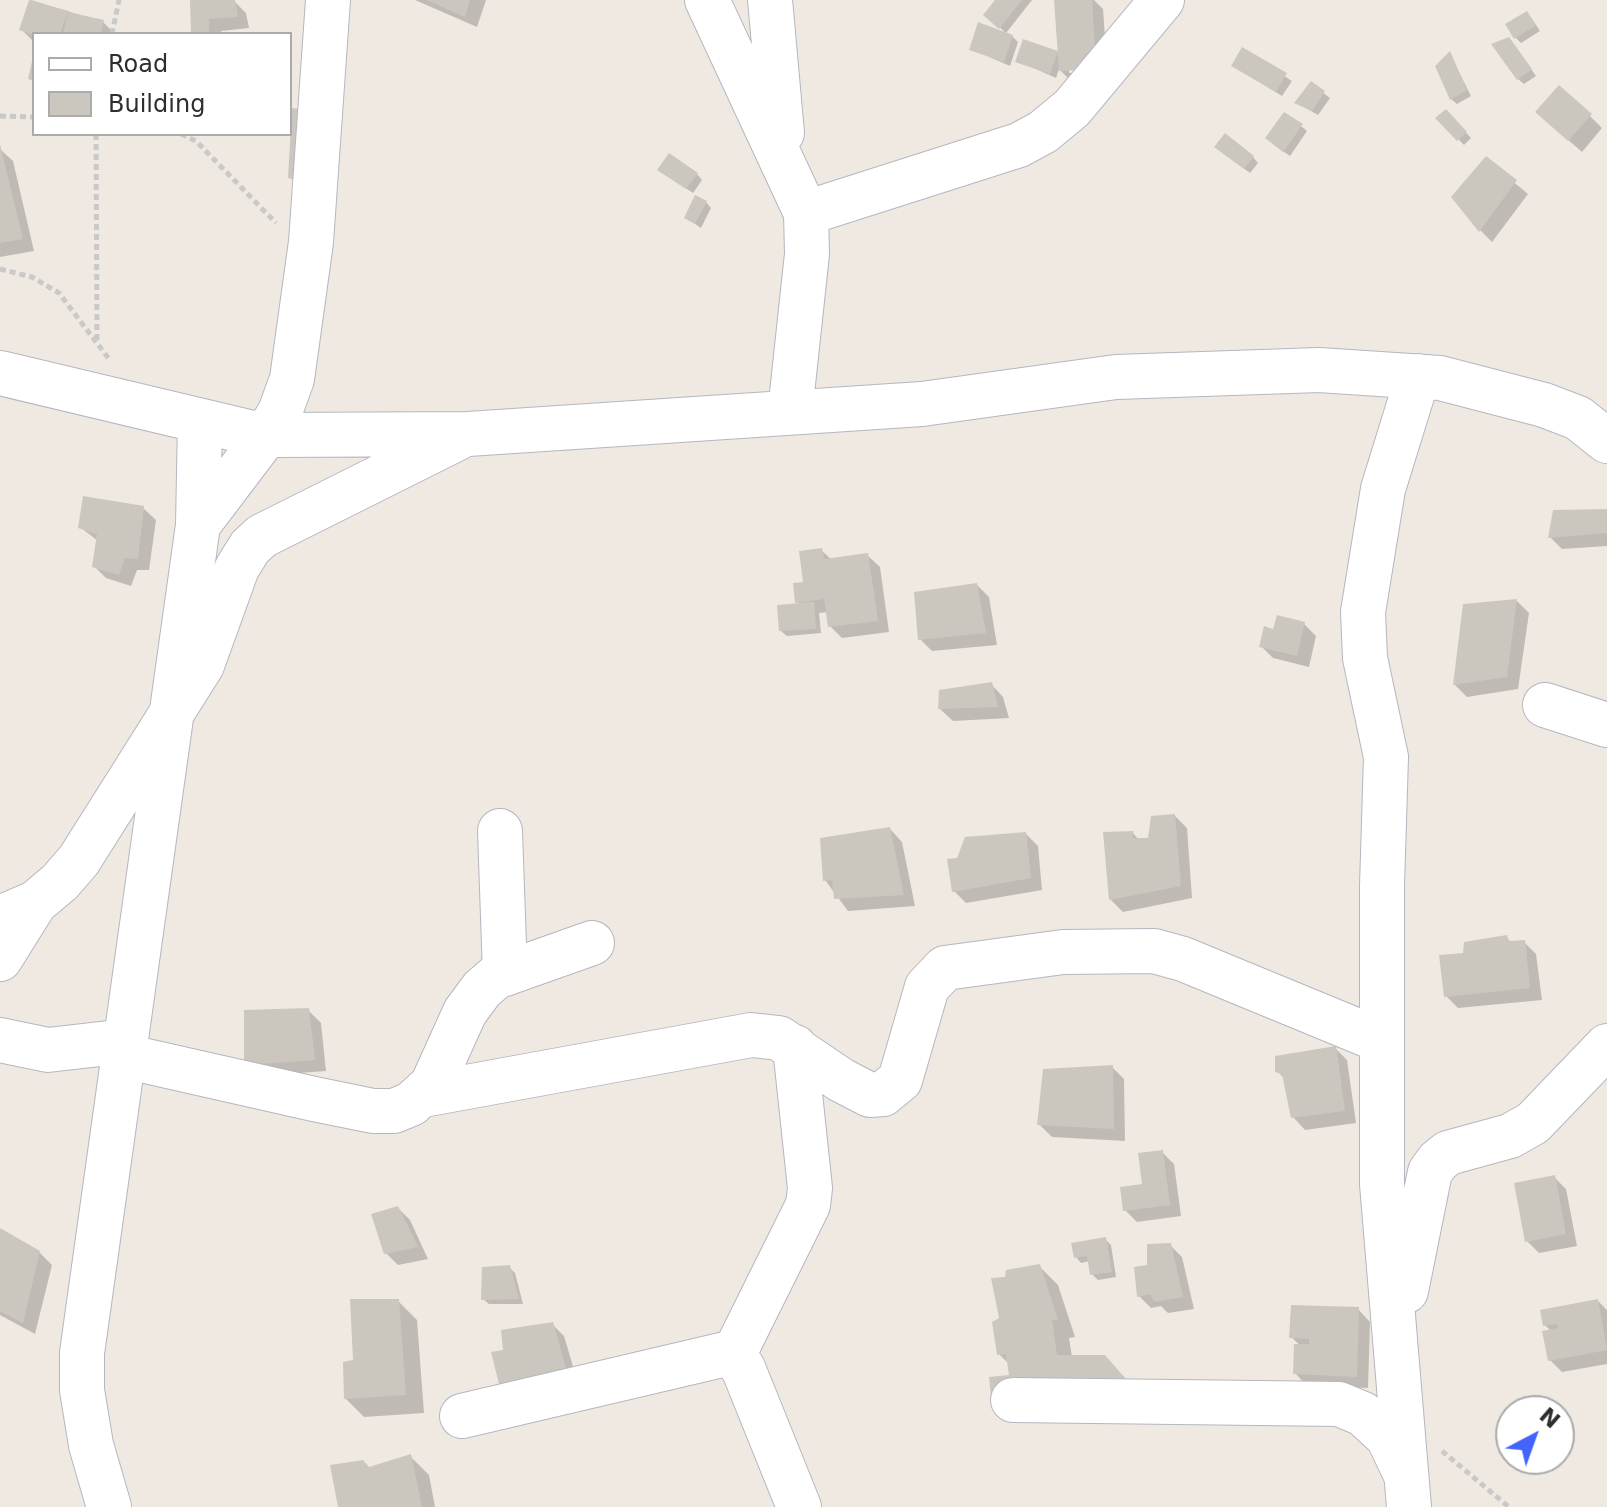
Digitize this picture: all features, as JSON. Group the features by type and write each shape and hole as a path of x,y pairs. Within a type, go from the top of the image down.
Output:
{"street":[{"path":"198,525 267,434 280,412 292,379 310,252 328,0"},
{"path":"707,0 806,213 807,254 790,412"},
{"path":"770,0 784,161"},
{"path":"806,213 1019,145 1043,132 1072,108 1162,0"},
{"path":"0,373 267,434 468,434 922,404 1116,377 1319,370 1440,378 1544,405 1578,418 1607,441"},
{"path":"1408,1493 1382,1184 1382,886 1387,774 1365,658 1363,612 1383,489 1418,376"},
{"path":"109,1507 91,1445 82,1390 82,1353 198,525 200,421"},
{"path":"0,959 17,911 60,882 79,860 202,665 237,568 250,547 262,536 468,434"},
{"path":"1545,705 1607,725"},
{"path":"500,831 505,974"},
{"path":"423,1095 432,1085 473,999 496,977 592,943"},
{"path":"0,1040 48,1050 125,1049 373,1111 394,1111 423,1095 751,1035 779,1038 841,1080 870,1095 883,1094 900,1080 927,987 945,968 1063,952 1136,949 1183,959 1382,1041"},
{"path":"1396,1339 1430,1172 1448,1153 1510,1136 1533,1123 1607,1046"},
{"path":"733,1356 808,1205 810,1188 795,1047"},
{"path":"462,1416 722,1352 733,1356 743,1368 799,1507"},
{"path":"1013,1400 1339,1404 1363,1414 1388,1437 1408,1493"}],"path":[{"path":"112,32 119,0"},
{"path":"0,116 32,117"},
{"path":"96,136 97,341"},
{"path":"185,136 196,141 289,237 310,252"},
{"path":"0,269 32,277 59,293 117,368"},
{"path":"1403,1418 1509,1507"}],"building":[{"path":"29,0 68,11 61,32 32,34 19,30"},
{"path":"190,0 235,0 238,17 209,19 209,32 191,32"},
{"path":"427,0 470,0 465,17"},
{"path":"995,0 1022,0 999,29 983,15"},
{"path":"1054,0 1092,0 1096,69 1059,71"},
{"path":"1527,11 1536,25 1514,39 1505,24"},
{"path":"68,12 104,20 101,32 63,32"},
{"path":"978,22 1013,35 1004,62 969,50"},
{"path":"1509,37 1532,69 1517,80 1491,44"},
{"path":"1023,39 1058,51 1050,74 1015,62"},
{"path":"1242,47 1287,73 1276,92 1231,66"},
{"path":"1450,51 1467,90 1450,100 1435,66"},
{"path":"1311,81 1325,91 1312,111 1294,103"},
{"path":"1559,85 1592,114 1568,141 1535,112"},
{"path":"292,108 312,111 307,183 288,178"},
{"path":"1446,109 1467,132 1457,141 1435,118"},
{"path":"1284,112 1303,124 1283,152 1265,138"},
{"path":"1225,133 1254,156 1244,169 1214,147"},
{"path":"0,144 23,239 0,243"},
{"path":"669,153 698,173 686,189 657,170"},
{"path":"1486,156 1517,180 1479,232 1451,197"},
{"path":"695,195 707,201 695,224 684,218"},
{"path":"83,496 144,506 138,559 125,558 119,575 92,567 97,534 78,528"},
{"path":"1607,509 1607,533 1548,538 1553,510"},
{"path":"822,548 824,559 868,553 878,621 828,627 824,599 795,603 793,583 803,582 799,551"},
{"path":"977,583 986,633 918,640 914,592"},
{"path":"1517,599 1507,677 1453,685 1463,604"},
{"path":"814,602 816,629 779,631 777,605"},
{"path":"1277,615 1305,622 1297,656 1259,647 1264,626 1273,629"},
{"path":"992,682 998,707 938,709 939,690"},
{"path":"1175,814 1181,886 1109,900 1103,832 1134,831 1132,838 1148,838 1151,816"},
{"path":"890,827 904,895 834,899 832,880 823,881 820,838"},
{"path":"1026,832 1031,878 952,892 947,859 957,858 965,837"},
{"path":"1507,935 1509,941 1525,940 1530,988 1444,997 1439,955 1463,953 1464,942"},
{"path":"309,1008 315,1060 244,1065 244,1010"},
{"path":"1336,1046 1345,1111 1291,1118 1282,1074 1275,1072 1275,1056"},
{"path":"1113,1065 1114,1129 1037,1125 1043,1069"},
{"path":"1163,1150 1170,1205 1123,1211 1120,1187 1142,1184 1138,1153"},
{"path":"1555,1175 1566,1234 1525,1242 1514,1183"},
{"path":"398,1206 418,1247 384,1254 371,1214"},
{"path":"0,1228 40,1251 23,1323 0,1311"},
{"path":"1106,1237 1112,1272 1090,1275 1087,1256 1074,1258 1071,1243"},
{"path":"1171,1243 1183,1297 1154,1302 1150,1294 1137,1297 1134,1267 1147,1265 1147,1244"},
{"path":"1040,1264 1058,1320 1052,1320 1057,1355 1105,1355 1126,1379 991,1397 989,1377 1009,1375 1006,1354 997,1355 992,1322 999,1318 991,1278 1005,1277 1006,1270"},
{"path":"510,1265 519,1299 481,1300 482,1267"},
{"path":"350,1299 399,1299 406,1395 344,1399 343,1362 353,1360"},
{"path":"1598,1299 1607,1350 1548,1361 1542,1331 1558,1328 1557,1324 1543,1326 1540,1310"},
{"path":"1291,1305 1359,1307 1357,1377 1293,1374 1294,1344 1309,1344 1309,1339 1289,1338"},
{"path":"553,1322 569,1379 501,1392 491,1352 503,1350 501,1330"},
{"path":"411,1454 422,1507 338,1507 330,1465 363,1460 369,1467"}]}
